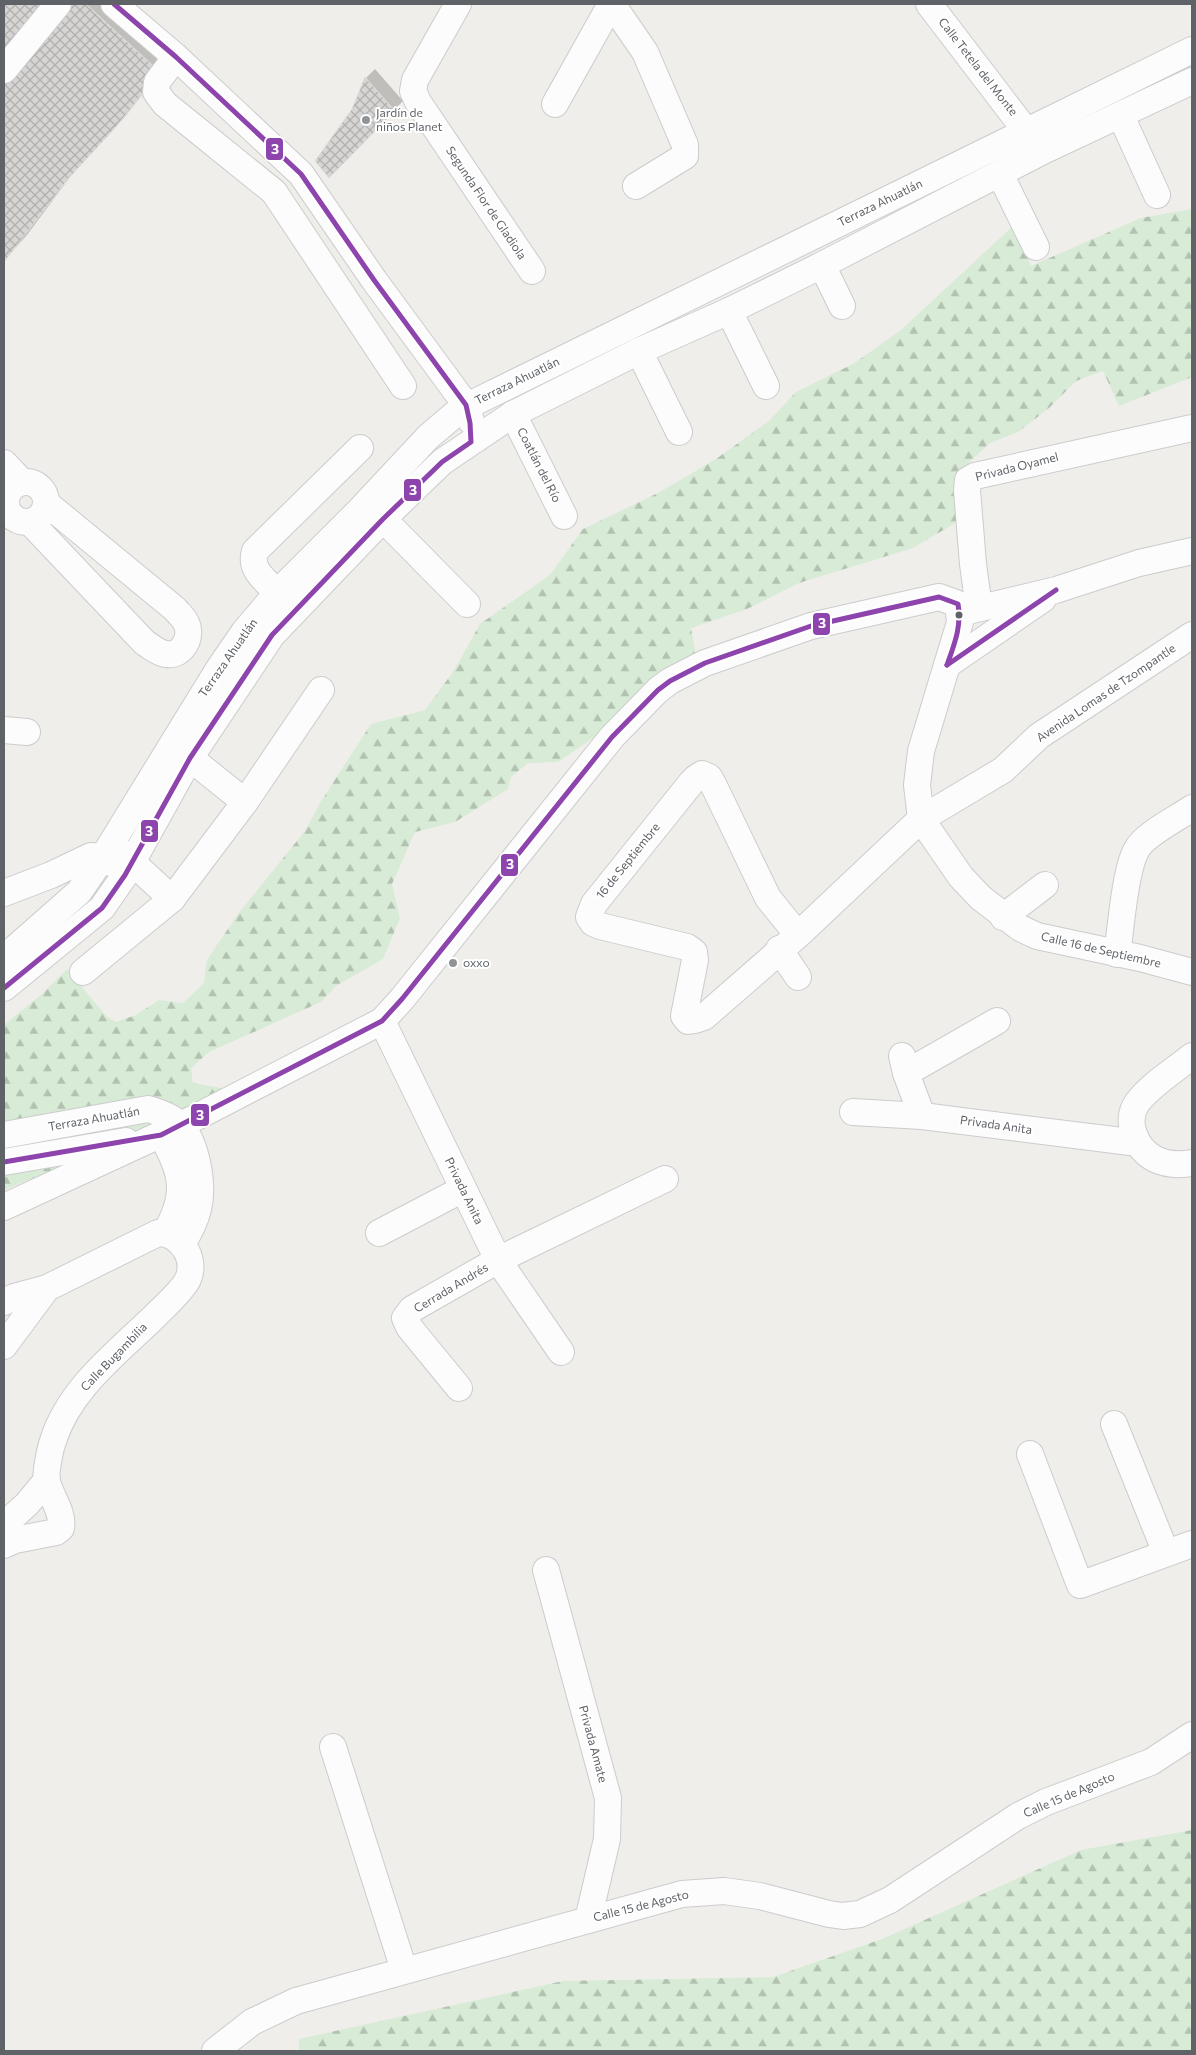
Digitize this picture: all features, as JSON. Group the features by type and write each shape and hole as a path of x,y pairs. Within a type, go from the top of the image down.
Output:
{"street":[{"path":"4,70 58,4"},
{"path":"114,4 176,57 301,174 374,280 466,405 472,425 471,442"},
{"name":"Segunda Flor de Gladiola","path":"458,4 415,80 413,91 418,102 532,271"},
{"path":"555,104 612,4 645,52 686,145 686,156 636,186"},
{"name":"Calle Tetela del Monte","path":"929,4 1026,131"},
{"name":"Terraza Ahuatlán","path":"4,958 79,892 107,850 215,674 244,632 277,593 357,513 428,437 466,405 1192,50"},
{"path":"176,57 157,82 156,92 165,104 274,192 403,386"},
{"name":"Terraza Ahuatlán","path":"4,988 102,908 128,868 190,758 272,635 383,519 442,462 513,414 639,351 729,311 822,265 1045,150 1121,116 1192,81"},
{"path":"1121,116 1157,195"},
{"path":"1000,174 1036,248"},
{"path":"822,265 842,306"},
{"path":"729,311 766,386"},
{"path":"639,351 679,432"},
{"name":"Coatlán del Río","path":"513,414 564,516"},
{"name":"Privada Oyamel","path":"966,608 973,564 966,490 968,480 976,476 1192,428"},
{"path":"428,437 435,454 442,462"},
{"path":"277,593 254,568 252,561 255,551 360,448"},
{"path":"4,463 11,492 7,511 11,517 17,521 38,513 46,497 39,487 28,482 11,492"},
{"path":"38,513 145,643 166,654 182,648"},
{"path":"38,513 175,609 186,622 188,630 182,648"},
{"path":"383,519 467,604"},
{"path":"4,1207 171,1130 382,1022 612,737 658,690 670,681 705,663 811,626 939,597 966,608 1056,590 1139,563 1192,551"},
{"path":"947,665 1056,590"},
{"name":"Calle 16 de Septiembre","path":"966,608 920,751 917,785 921,819 961,877 981,898 1003,917 1020,928 1037,936 1140,958 1192,972"},
{"name":"Avenida Lomas de Tzompantle","path":"921,819 1002,770 1039,736 1192,635"},
{"path":"182,648 215,674"},
{"path":"83,972 172,899 245,802 321,690"},
{"path":"190,758 245,802"},
{"name":"16 de Septiembre","path":"789,942 713,784 709,777 702,774 691,783 590,910 589,917 593,923 600,926 688,947 694,952 684,1016 688,1020 695,1020 704,1017 789,942 921,819"},
{"path":"1117,954 1130,867 1137,848 1149,837 1192,808"},
{"path":"4,893 107,850 128,868 172,899"},
{"path":"1003,917 1045,885"},
{"path":"789,942 798,977"},
{"path":"922,1116 904,1064 997,1021"},
{"name":"Privada Anita","path":"382,1022 498,1260 561,1352"},
{"path":"1192,1056 1142,1096 1135,1106 1132,1118 1132,1130 1138,1143 1155,1159 1180,1165 1192,1163"},
{"name":"Terraza Ahuatlán","path":"4,1135 148,1109 170,1117 171,1130"},
{"name":"Privada Anita","path":"853,1112 922,1116 1138,1143"},
{"path":"4,1162 171,1130"},
{"path":"4,1302 14,1297 47,1288 158,1233 175,1239 174,1219 179,1204 180,1187 179,1171 174,1156 171,1130"},
{"path":"498,1260 665,1179"},
{"path":"379,1233 463,1189"},
{"name":"Calle Bugambilia","path":"7,1534 56,1532 61,1528 62,1520 47,1480 52,1442 60,1422 72,1401 100,1369 163,1308 187,1281 190,1273 190,1261 175,1239"},
{"name":"Cerrada Andrés","path":"459,1388 409,1327 405,1318 412,1310 498,1260"},
{"path":"4,1346 47,1288"},
{"path":"1114,1424 1166,1553"},
{"path":"1030,1454 1080,1585 1192,1544"},
{"name":"Calle Bugambilia","path":"7,1534 27,1504 47,1480"},
{"name":"Privada Amate","path":"546,1570 608,1798 607,1839 588,1920"},
{"name":"Calle 15 de Agosto","path":"215,2051 252,2022 296,2001 682,1894 724,1891 760,1896 828,1914 843,1916 860,1914 890,1900 1018,1816 1046,1802 1151,1762 1192,1735"},
{"path":"333,1747 404,1970"}],"green space":[{"path":"1192,209 1192,377 1119,406 1103,371 1076,381 1048,409 1018,432 990,443 962,469 962,519 913,548 799,583 747,609 691,628 697,662 612,725 558,762 528,763 511,777 508,789 455,822 415,832 392,884 400,918 383,959 336,986 321,1002 209,1052 191,1068 193,1083 232,1090 205,1107 4,1190 4,1025 42,994 67,969 106,1016 116,1022 136,1015 159,1000 183,1003 204,983 207,960 238,914 305,831 320,803 371,724 425,710 453,672 480,624 550,575 583,529 658,493 716,459 769,421 796,392 853,364 901,330 1014,225 1031,266 1141,218"},
{"path":"1192,1830 1192,2051 299,2051 299,2039 563,1981 773,1977 882,1939 1081,1850"}],"building":[{"path":"4,4 86,4 160,72 115,128 68,179 4,262"},
{"name":"Jardín de niños Planet","path":"365,77 395,111 329,178 315,161 352,109"}],"transit line":[{"name":"3","path":"4,988 102,908 125,875 190,758 272,635 383,519 442,462 471,442 470,423 466,405 374,280 301,174 176,57 114,4"},
{"name":"3","path":"947,665 1056,590"},
{"name":"3","path":"4,1162 161,1135 382,1021 402,999 612,737 658,690 670,681 705,663 811,626 939,597 958,604 959,612 957,635 947,665"}],"place":[{"name":"Jardín de niños Planet","path":"366,120"},
{"name":"oxxo","path":"453,963"}]}
